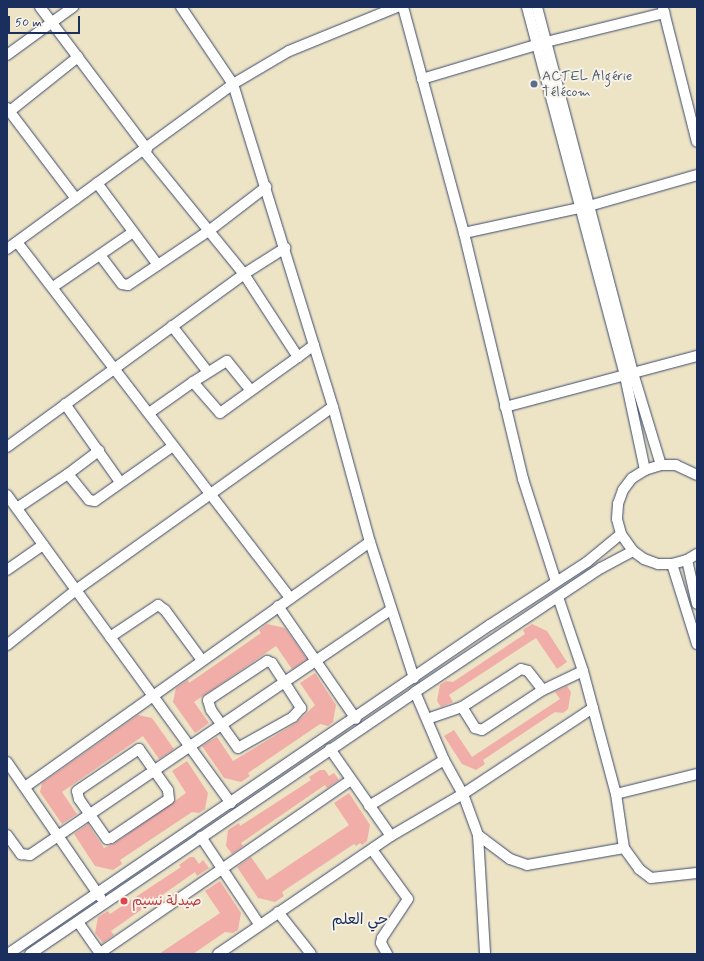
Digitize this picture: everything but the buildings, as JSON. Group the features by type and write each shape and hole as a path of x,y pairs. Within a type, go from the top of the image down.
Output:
{"street":[{"path":"40,7 146,150 244,274 298,357"},
{"path":"7,55 51,22 74,7"},
{"path":"181,7 233,84 333,407 370,542 414,678"},
{"path":"7,249 146,150 233,84 289,52 397,7"},
{"path":"403,7 464,233 523,480 556,582"},
{"path":"527,7 542,43"},
{"path":"537,7 542,43 629,375 661,464"},
{"path":"422,79 542,43 663,10 697,142"},
{"path":"76,199 8,110 78,57"},
{"path":"464,233 585,207 697,175"},
{"path":"98,183 158,265"},
{"path":"100,255 125,286 210,230 266,187"},
{"path":"53,287 133,232"},
{"path":"17,242 115,368 210,496 290,598"},
{"path":"7,447 244,274 285,248"},
{"path":"172,326 208,372"},
{"path":"193,382 217,413 222,412 314,345"},
{"path":"505,407 697,356"},
{"path":"149,413 225,361 229,361 251,391"},
{"path":"629,375 645,470"},
{"path":"66,404 120,482"},
{"path":"7,645 76,590 333,407"},
{"path":"68,474 93,502 173,446"},
{"path":"17,508 99,451"},
{"path":"697,475 676,465 661,464 645,470 632,478 623,490 618,504 617,519 621,534 633,551 651,562 672,564 688,560 697,554"},
{"path":"7,495 191,747 230,803"},
{"path":"9,953 587,562 621,534"},
{"path":"25,787 201,659 370,542"},
{"path":"7,570 43,545"},
{"path":"30,954 414,692 558,597 633,551"},
{"path":"688,560 697,604"},
{"path":"672,564 697,644"},
{"path":"558,597 583,671 616,794 624,848 639,869 651,878 697,873"},
{"path":"110,637 158,605 201,659"},
{"path":"278,606 317,660 356,719"},
{"path":"7,836 24,856 30,854 154,769 221,727 391,610"},
{"path":"267,661 272,663 285,682 300,704 298,713 241,748 236,747 221,727 207,703 214,695 267,661"},
{"path":"428,719 462,707 521,669 528,671 543,690"},
{"path":"462,707 475,728 480,730 543,690 583,671"},
{"path":"414,692 428,719 444,760 463,794 478,835 485,954"},
{"path":"218,954 259,924 373,851 391,836 463,794 593,708"},
{"path":"330,749 391,836"},
{"path":"136,750 142,752 154,769 170,794 167,802 108,839 77,794 81,786 136,750"},
{"path":"369,806 444,760"},
{"path":"7,762 98,893 104,904"},
{"path":"616,794 697,774"},
{"path":"78,922 100,954 351,780"},
{"path":"216,813 222,823"},
{"path":"478,835 510,859 527,865 540,864 624,848"},
{"path":"201,837 259,924"},
{"path":"373,851 408,899 382,938 381,943 387,954"},
{"path":"278,912 311,954"}],"place":[{"name":"ACTEL Algérie Télécom","path":"534,84"},
{"name":"صيدلة نسيم","path":"124,901"}],"district":[{"name":"حي العلم","path":"360,921"}]}
